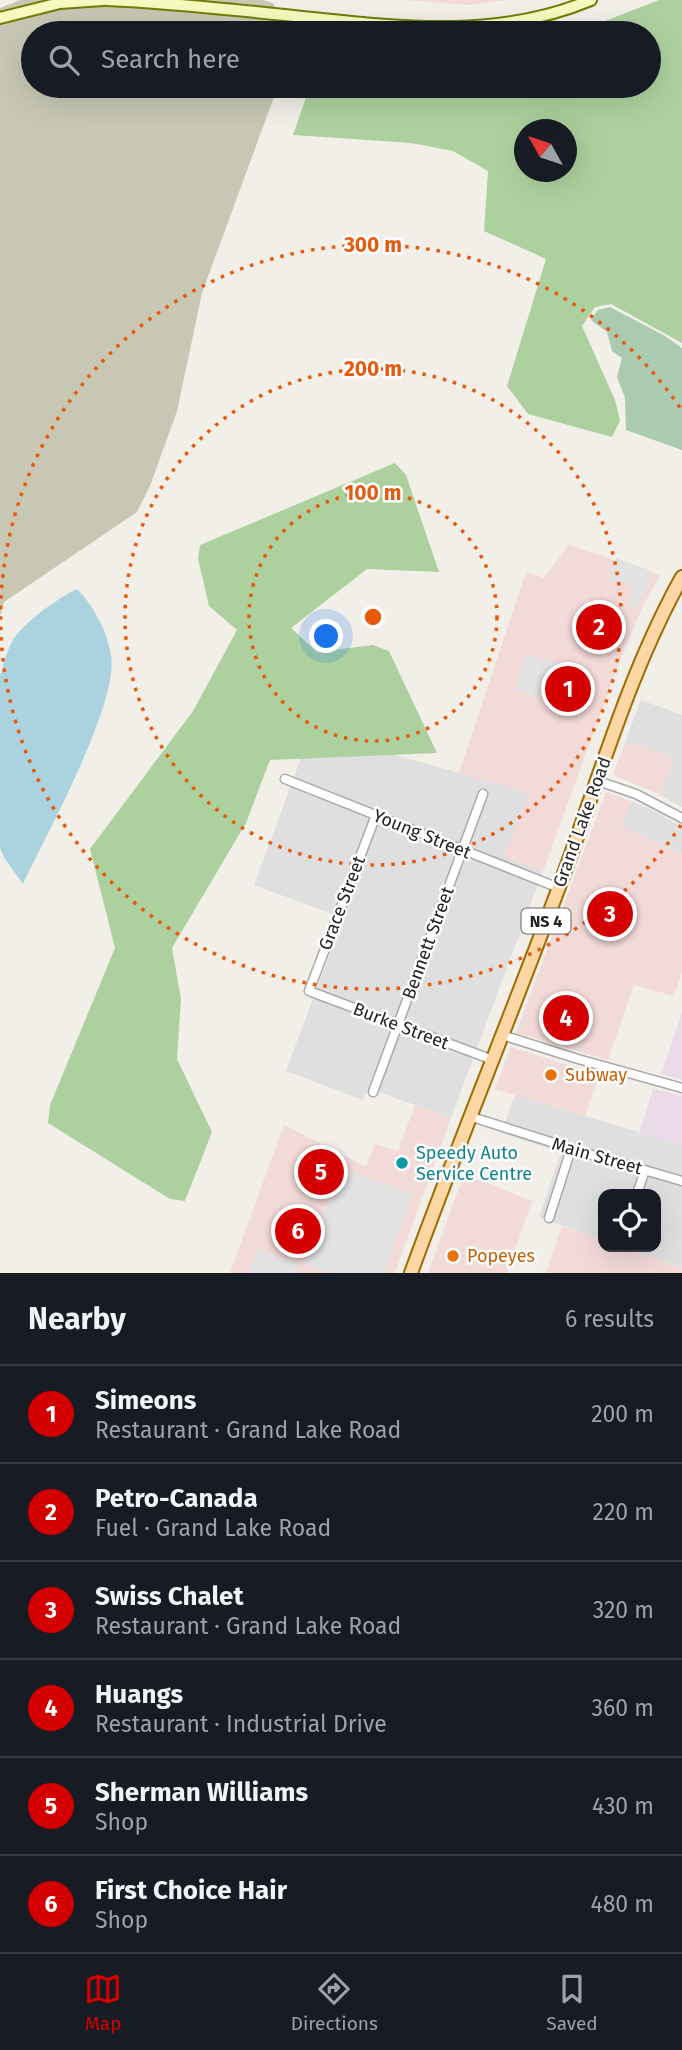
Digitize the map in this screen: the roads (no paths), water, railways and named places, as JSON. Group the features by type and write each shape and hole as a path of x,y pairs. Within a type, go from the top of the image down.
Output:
{"main road":[{"path":"0,18 60,3 105,0 358,21"},
{"path":"520,21 591,0"},
{"name":"Grand Lake Road","path":"412,1270 559,888 633,681 655,628 682,577"}],"street":[{"name":"Young Street","path":"285,779 559,888"},
{"path":"598,781 636,794 682,818"},
{"name":"Bennett Street","path":"373,1092 482,794"},
{"name":"Grace Street","path":"309,991 376,815"},
{"name":"Burke Street","path":"309,991 493,1060"},
{"path":"502,1035 682,1088"},
{"name":"Main Street","path":"472,1117 682,1181"},
{"path":"549,1218 571,1149"},
{"path":"639,1189 645,1170"}],"water":[{"path":"77,589 103,628 111,655 110,677 104,705 79,770 23,884 0,848 0,676 9,647 19,631 43,610"}],"place":[{"name":"Petro-Canada","path":"599,627"},
{"name":"Simeons","path":"568,689"},
{"name":"Swiss Chalet","path":"610,914"},
{"name":"Huangs","path":"566,1018"},
{"name":"Subway","path":"551,1075"},
{"name":"Speedy Auto Service Centre","path":"402,1163"},
{"name":"Sherman Williams","path":"321,1172"},
{"name":"First Choice Hair","path":"298,1231"},
{"name":"Popeyes","path":"453,1256"}]}
